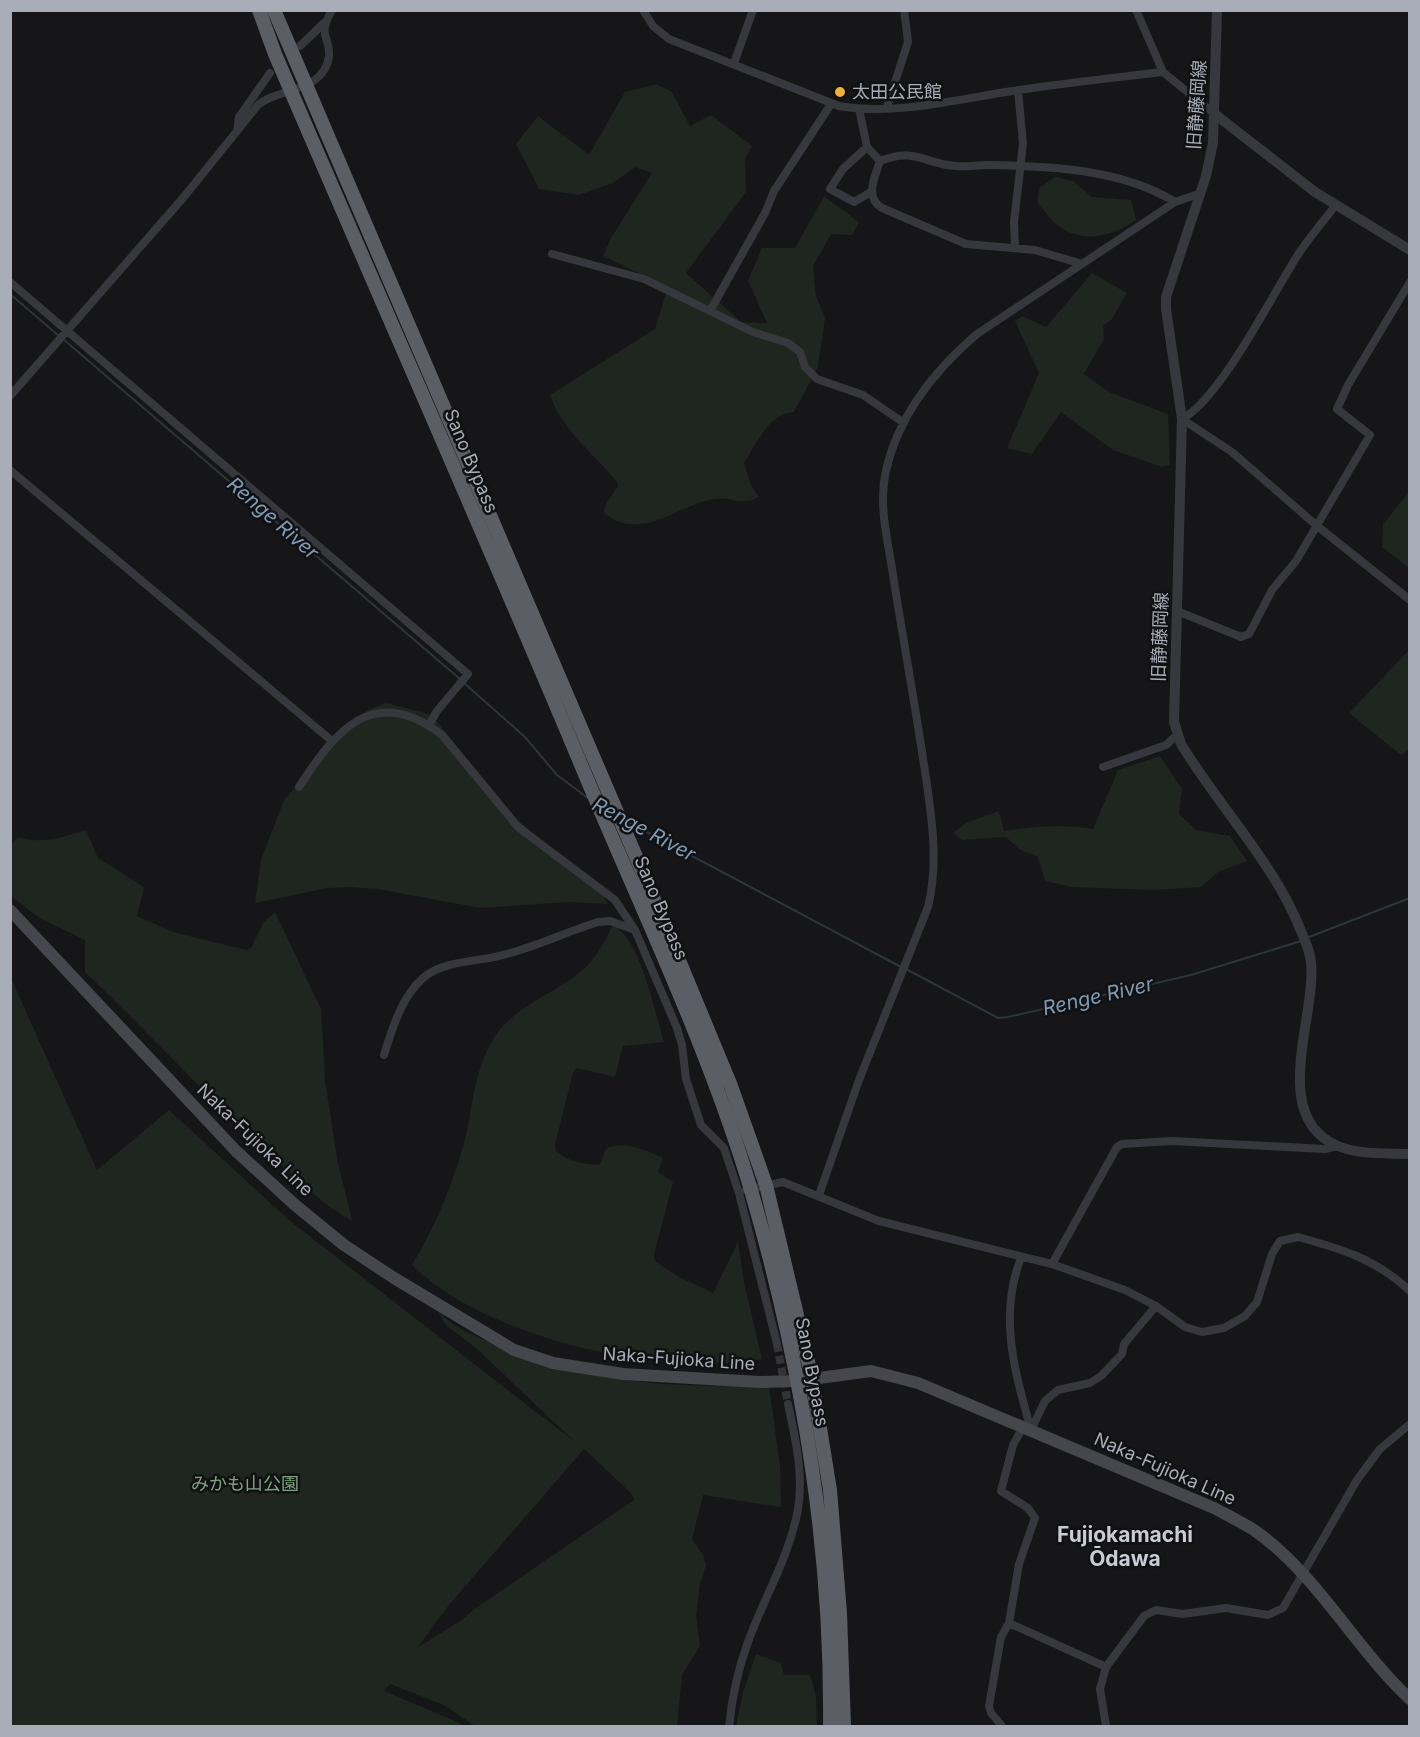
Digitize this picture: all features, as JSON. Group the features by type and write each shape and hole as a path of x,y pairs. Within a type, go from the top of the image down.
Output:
{"highway":[{"name":"Sano Bypass","path":"259,10 291,91 686,1013 745,1191 797,1381 817,1502 827,1612 830,1726"},
{"name":"Sano Bypass","path":"274,10 640,866 731,1086 766,1185 812,1378 830,1490 840,1612 844,1726"}],"main road":[{"name":"Naka-Fujioka Line","path":"10,910 168,1080 263,1177 344,1245 482,1333 514,1350 553,1363 591,1371 760,1382 797,1381 855,1372 882,1373 918,1383 1238,1520 1275,1548 1303,1576 1376,1666 1410,1699"}],"street":[{"path":"300,46 324,23 332,10"},
{"path":"643,10 653,26 669,39 734,63 831,104 859,109 924,105 1018,90 1163,72"},
{"path":"734,63 753,10"},
{"path":"887,107 908,42 904,10"},
{"path":"1136,10 1163,72 1336,205 1410,250"},
{"name":"旧静藤岡線","path":"1217,10 1216,114 1213,144 1201,193 1166,297 1182,420 1174,722 1177,735 1188,754 1266,868 1300,928 1309,954 1311,970 1300,1068 1300,1094 1308,1120 1318,1133 1338,1146 1360,1152 1410,1154"},
{"path":"10,396 266,99 306,87 324,69 329,54 324,38 324,23"},
{"path":"237,131 239,117 270,73"},
{"path":"1015,247 1014,222 1023,144 1018,90"},
{"path":"710,311 765,213 774,190 831,104"},
{"path":"859,109 867,147 880,161"},
{"path":"867,147 843,169 830,189 854,202 871,192"},
{"path":"880,161 890,157 912,155 947,166 1022,167 1084,173 1151,188 1175,202"},
{"path":"880,161 871,192 872,198 882,208 948,238 980,246 1015,247 1055,254 1082,264"},
{"path":"819,1195 859,1080 928,907 935,859 920,733 884,526 885,472 904,423 919,397 956,352 1002,316 1175,202 1201,193"},
{"path":"1336,205 1301,251 1203,404 1182,420 1232,452 1316,525 1410,600"},
{"path":"552,255 644,279 753,332 788,343 800,352 805,367 817,379 863,395 904,423"},
{"path":"10,282 347,568 466,675 429,725"},
{"path":"1177,611 1241,637 1249,634 1272,590 1296,561 1370,435 1337,409 1348,386 1410,282"},
{"path":"10,470 332,741"},
{"path":"300,787 332,741 371,712 390,713 429,725 442,735 518,827 615,900 635,930 677,1028 682,1045 686,1078 701,1125 724,1148 745,1191 777,1344"},
{"path":"1103,767 1166,745 1177,735"},
{"path":"384,1055 398,1017 413,990 427,975 446,966 504,955 598,922 610,921 635,930"},
{"path":"1052,1264 1117,1147 1122,1144 1172,1141 1325,1149 1338,1146"},
{"path":"745,1191 783,1182 879,1221 1052,1264 1125,1290 1156,1305 1185,1327 1202,1332 1224,1328 1245,1316 1257,1302 1272,1254 1280,1241 1288,1237 1298,1237 1360,1256 1395,1277 1410,1291"},
{"path":"1021,1258 1012,1290 1010,1341 1027,1428"},
{"path":"1002,1726 991,1713 989,1706 1000,1637 1009,1623 1019,1564 1035,1518 1028,1508 1001,1491 1013,1445 1046,1401 1059,1390 1090,1383 1101,1376 1122,1354 1124,1344 1156,1305"},
{"path":"729,1726 737,1676 748,1641 791,1536 798,1509 800,1491 795,1439 788,1404"},
{"path":"1106,1726 1100,1689 1106,1667 1130,1639 1144,1616 1156,1610 1182,1614 1226,1608 1268,1615 1283,1608 1357,1480 1380,1449 1410,1424"},
{"path":"1009,1623 1106,1667"}],"green space":[{"path":"656,84 672,92 690,126 711,115 752,146 745,159 746,192 686,273 741,322 767,323 748,281 762,248 795,248 824,196 859,222 852,235 831,234 813,266 816,296 825,318 818,367 794,412 777,418 770,424 744,463 751,485 759,497 746,501 714,499 645,524 631,524 617,521 603,512 618,486 617,482 570,431 555,408 550,395 655,329 668,287 603,256 611,238 652,173 635,167 613,183 579,195 539,189 516,144 538,116 589,155 625,92"},
{"path":"1056,177 1073,181 1092,197 1131,200 1136,220 1118,230 1099,236 1079,235 1060,227 1037,202 1040,187"},
{"path":"1092,273 1127,293 1112,319 1103,326 1104,339 1084,374 1109,392 1168,414 1170,465 1162,467 1113,450 1061,412 1032,454 1007,448 1039,373 1015,321 1022,316 1046,327"},
{"path":"1409,491 1409,568 1382,547 1383,525"},
{"path":"1409,650 1409,750 1401,755 1349,713"},
{"path":"386,703 429,714 435,719 514,817 601,892 608,904 568,902 480,908 378,889 349,887 328,888 255,903 261,860 284,800 353,721 368,710"},
{"path":"1160,756 1182,789 1179,814 1196,830 1230,836 1247,861 1218,872 1201,887 1153,890 1072,887 1045,881 1038,857 1019,849 1006,837 962,840 953,833 966,823 999,811 1004,831 1060,826 1093,829 1118,770"},
{"path":"86,830 98,858 144,887 137,916 173,932 246,950 251,948 264,922 275,912 321,1009 325,1080 337,1158 352,1221 313,1193 252,1138 85,972 85,940 38,917 11,896 11,845 18,837 44,840"},
{"path":"613,925 623,933 639,961 664,1042 623,1046 615,1077 577,1068 573,1073 555,1145 556,1151 571,1160 589,1164 600,1164 606,1149 619,1145 635,1147 663,1158 658,1172 673,1182 654,1254 655,1261 677,1276 713,1293 738,1242 744,1283 762,1359 722,1363 676,1363 627,1357 577,1346 529,1332 484,1313 444,1291 412,1265 437,1218 450,1186 466,1135 481,1065 491,1043 510,1019 586,967 598,952"},
{"name":"みかも山公園","path":"10,976 97,1170 169,1110 290,1221 576,1443 477,1349 446,1325 438,1312 462,1329 493,1344 560,1368 628,1381 663,1384 769,1385 780,1467 781,1507 703,1495 692,1539 703,1555 706,1565 700,1584 696,1616 700,1646 682,1675 677,1726 475,1726 444,1705 390,1684 384,1691 460,1723 462,1726 11,1726","holes":["584,1449 631,1493 634,1500 463,1619 417,1648 449,1605"]},
{"path":"756,1654 781,1663 784,1675 810,1675 816,1696 817,1726 736,1726 743,1692"}],"waterway":[{"name":"Renge River","path":"10,294 59,336"},
{"name":"Renge River","path":"63,339 460,679"},
{"name":"Renge River","path":"464,683 525,737 557,775 589,799"},
{"name":"Renge River","path":"628,822 901,967"},
{"name":"Renge River","path":"1309,937 1410,898"},
{"name":"Renge River","path":"906,969 998,1018 1191,975 1301,941"}],"tunnel":[{"path":"777,1344 788,1404"}],"place":[{"name":"太田公民館","path":"840,92"}],"district":[{"name":"Fujiokamachi Ōdawa","path":"1125,1547"}]}
